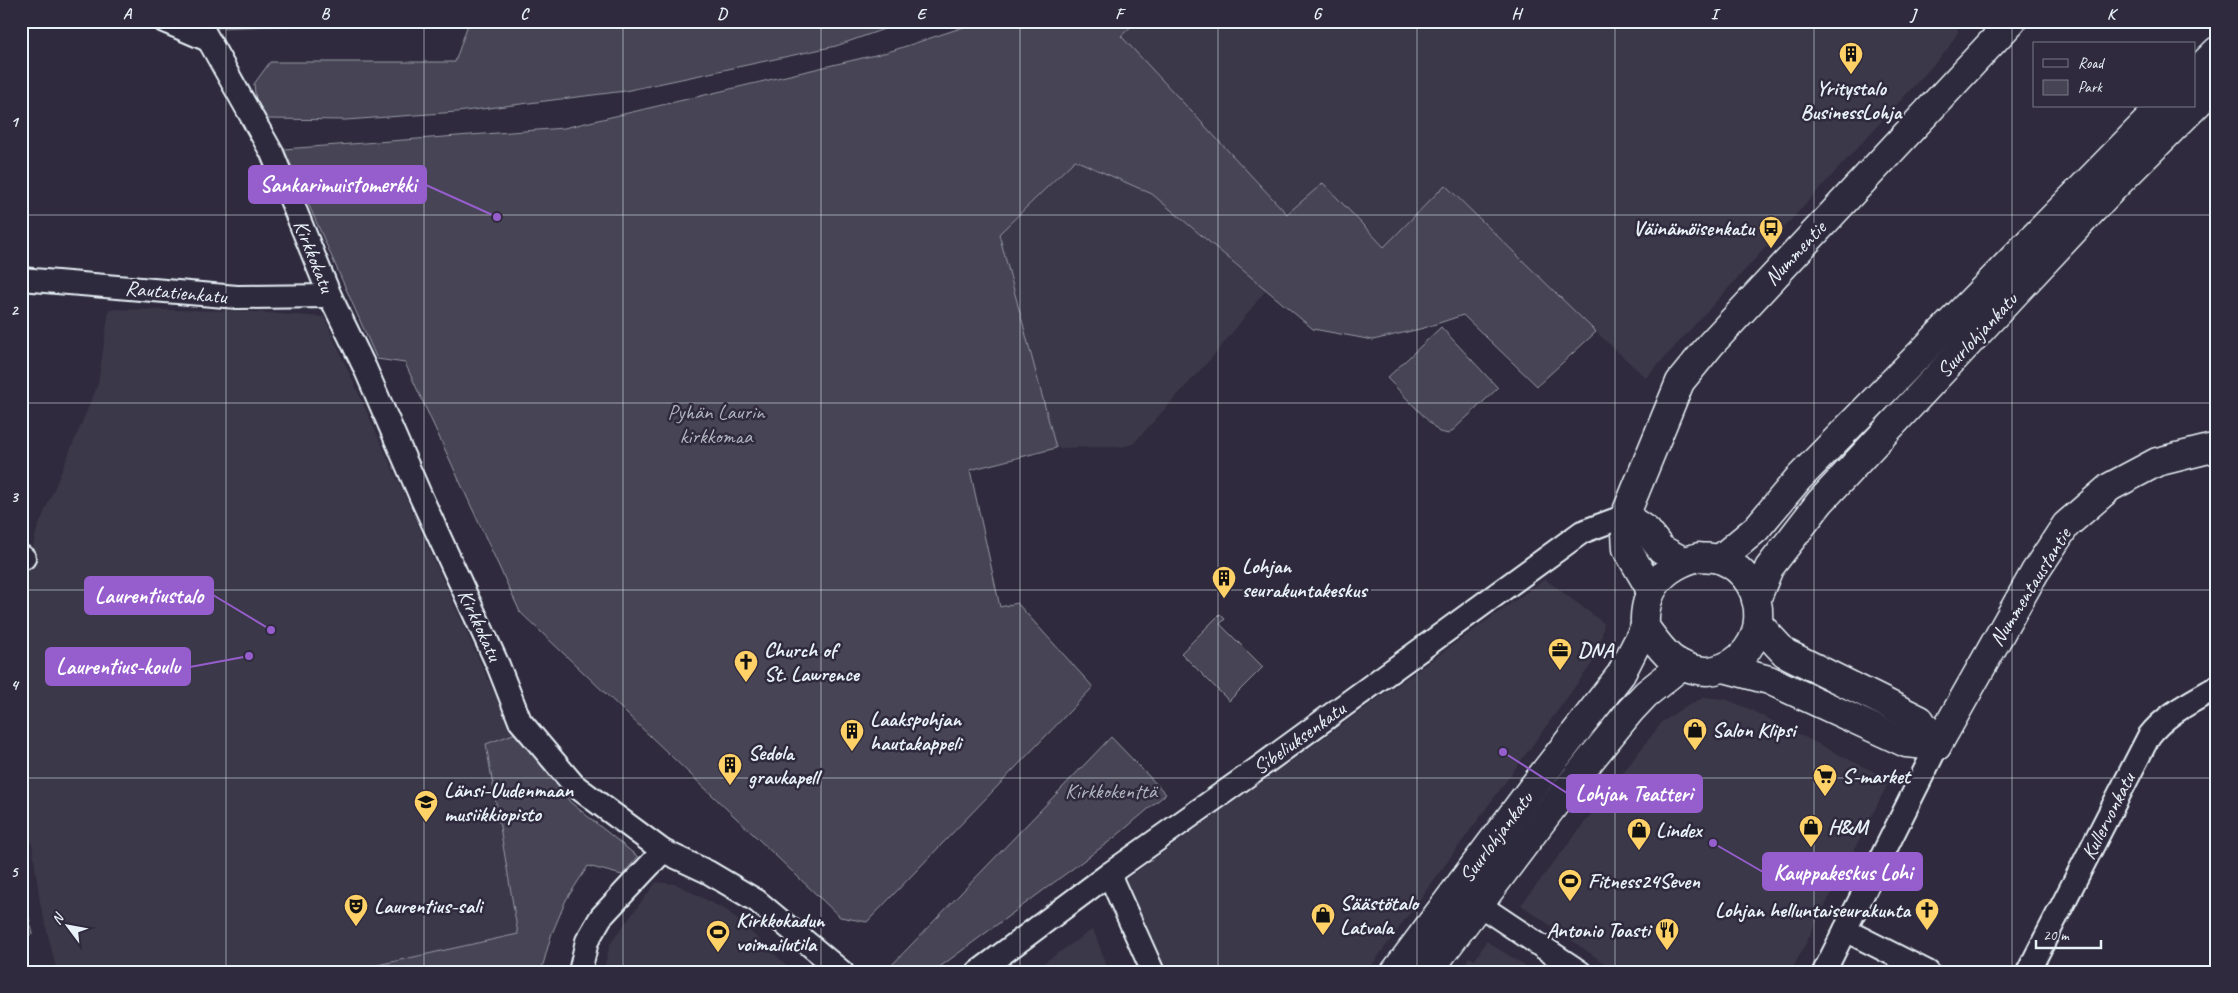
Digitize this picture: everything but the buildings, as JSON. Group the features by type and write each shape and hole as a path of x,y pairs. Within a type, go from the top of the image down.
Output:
{"main road":[{"name":"Nummentie","path":"1651,590 1626,549 1625,516 1680,382 1718,337 2011,22"},
{"path":"2196,72 2217,51"},
{"name":"Suurlohjankatu","path":"2196,105 2217,84"},
{"name":"Suurlohjankatu","path":"1720,559 1756,529 1798,479 2160,108"},
{"name":"Suurlohjankatu","path":"1757,612 1769,568 1820,502 2109,192 2193,108"},
{"name":"Nummentaustantie","path":"1937,746 2036,572 2066,525 2110,487 2157,462 2217,447"},
{"path":"1625,516 1647,531 1661,549 1683,561"},
{"path":"1757,612 1755,638 1746,653 1724,668 1700,671 1682,665 1657,644 1645,627 1645,608 1651,590 1665,573 1683,561 1699,557 1720,559 1741,573 1750,586 1757,612 1785,653 1920,720 1937,746"},
{"name":"Suurlohjankatu","path":"1394,972 1533,787 1621,674 1645,627"},
{"name":"Suurlohjankatu","path":"1428,972 1557,802 1630,712 1646,694 1682,665"},
{"path":"1724,668 1769,680 1906,743 1937,746"}],"street":[{"path":"164,21 203,31"},
{"name":"Kirkkokatu","path":"203,31 272,153 330,296 365,368 421,497 498,665 520,721 574,785 663,851 708,872 757,900 842,972"},
{"name":"Rautatienkatu","path":"21,279 237,297 330,296"},
{"name":"Sibeliuksenkatu","path":"978,972 1109,874 1582,532 1625,516"},
{"name":"Kullervonkatu","path":"2028,972 2149,736 2172,713 2217,687"},
{"path":"1824,972 1937,746"},
{"path":"580,972 587,941 600,917 663,851"},
{"path":"1109,874 1153,972"},
{"path":"1478,904 1580,972"},
{"path":"1845,930 1928,972"}],"shaded area":[{"path":"1137,21 1957,21 1958,32 1947,50 1646,378 1445,185 1384,247 1323,184 1287,214 1121,36"},
{"path":"1075,160 1152,194 1266,290 1217,352 1133,444 1122,447 1056,448 999,234"},
{"path":"109,309 240,311 324,317 501,708 516,733 486,744 518,934 346,972 57,972 40,903 32,844 21,837 21,560 30,562 36,532 98,384"},
{"path":"1545,579 1604,623 1599,654 1367,972 1167,972 1126,879"},
{"path":"1705,697 1725,699 1743,706 1890,780 1791,972 1617,972 1521,905 1662,722 1687,705"},
{"path":"656,882 676,884 728,911 794,972 603,972 610,944"},
{"path":"1093,929 1109,972 1030,972"},
{"path":"1486,941 1535,972 1456,972 1460,966 1463,967 1469,957 1475,960"}],"green space":[{"path":"210,21 434,21 214,28"},
{"path":"469,21 907,21 836,46 625,91 457,112 346,120 268,119 256,102 254,84 270,62 455,62"},
{"name":"Pyhän Laurin kirkkomaa","path":"982,21 1137,21 1121,36 1287,214 1323,183 1384,247 1445,185 1596,332 1537,386 1463,315 1424,328 1373,340 1313,329 1152,194 1075,160 999,234 1056,448 970,470 1000,607 1017,603 1093,687 867,922 840,917 520,612 405,363 377,359 284,149 564,128 888,52"},
{"path":"1441,327 1498,388 1449,434 1439,432 1387,378"},
{"path":"1220,614 1225,619 1220,624 1263,667 1229,701 1181,653"},
{"path":"516,733 570,802 638,857 622,875 588,866 566,900 551,936 541,972 346,972 518,934 486,744"},
{"name":"Kirkkokenttä","path":"1111,737 1166,794 1114,838 933,972 885,972"},
{"path":"21,885 33,934 21,937"}],"place":[{"name":"Yritystalo BusinessLohja","path":"1851,75"},
{"name":"Sankarimuistomerkki","path":"497,217"},
{"name":"Väinämöisenkatu","path":"1771,249"},
{"name":"Lohjan seurakuntakeskus","path":"1224,599"},
{"name":"Laurentiustalo","path":"271,630"},
{"name":"Laurentius-koulu","path":"249,656"},
{"name":"DNA","path":"1560,671"},
{"name":"Church of St. Lawrence","path":"746,683"},
{"name":"Salon Klipsi","path":"1695,751"},
{"name":"Laakspohjan hautakappeli","path":"852,752"},
{"name":"Lohjan Teatteri","path":"1503,752"},
{"name":"Sedola gravkapell","path":"730,786"},
{"name":"S-market","path":"1825,797"},
{"name":"Länsi-Uudenmaan musiikkiopisto","path":"426,823"},
{"name":"Kauppakeskus Lohi","path":"1713,843"},
{"name":"H&M","path":"1811,848"},
{"name":"Lindex","path":"1639,851"},
{"name":"Fitness24Seven","path":"1570,902"},
{"name":"Laurentius-sali","path":"356,927"},
{"name":"Lohjan helluntaiseurakunta","path":"1927,931"},
{"name":"Säästötalo Latvala","path":"1323,936"},
{"name":"Antonio Toasti","path":"1667,951"},
{"name":"Kirkkokadun voimailutila","path":"718,953"}]}
